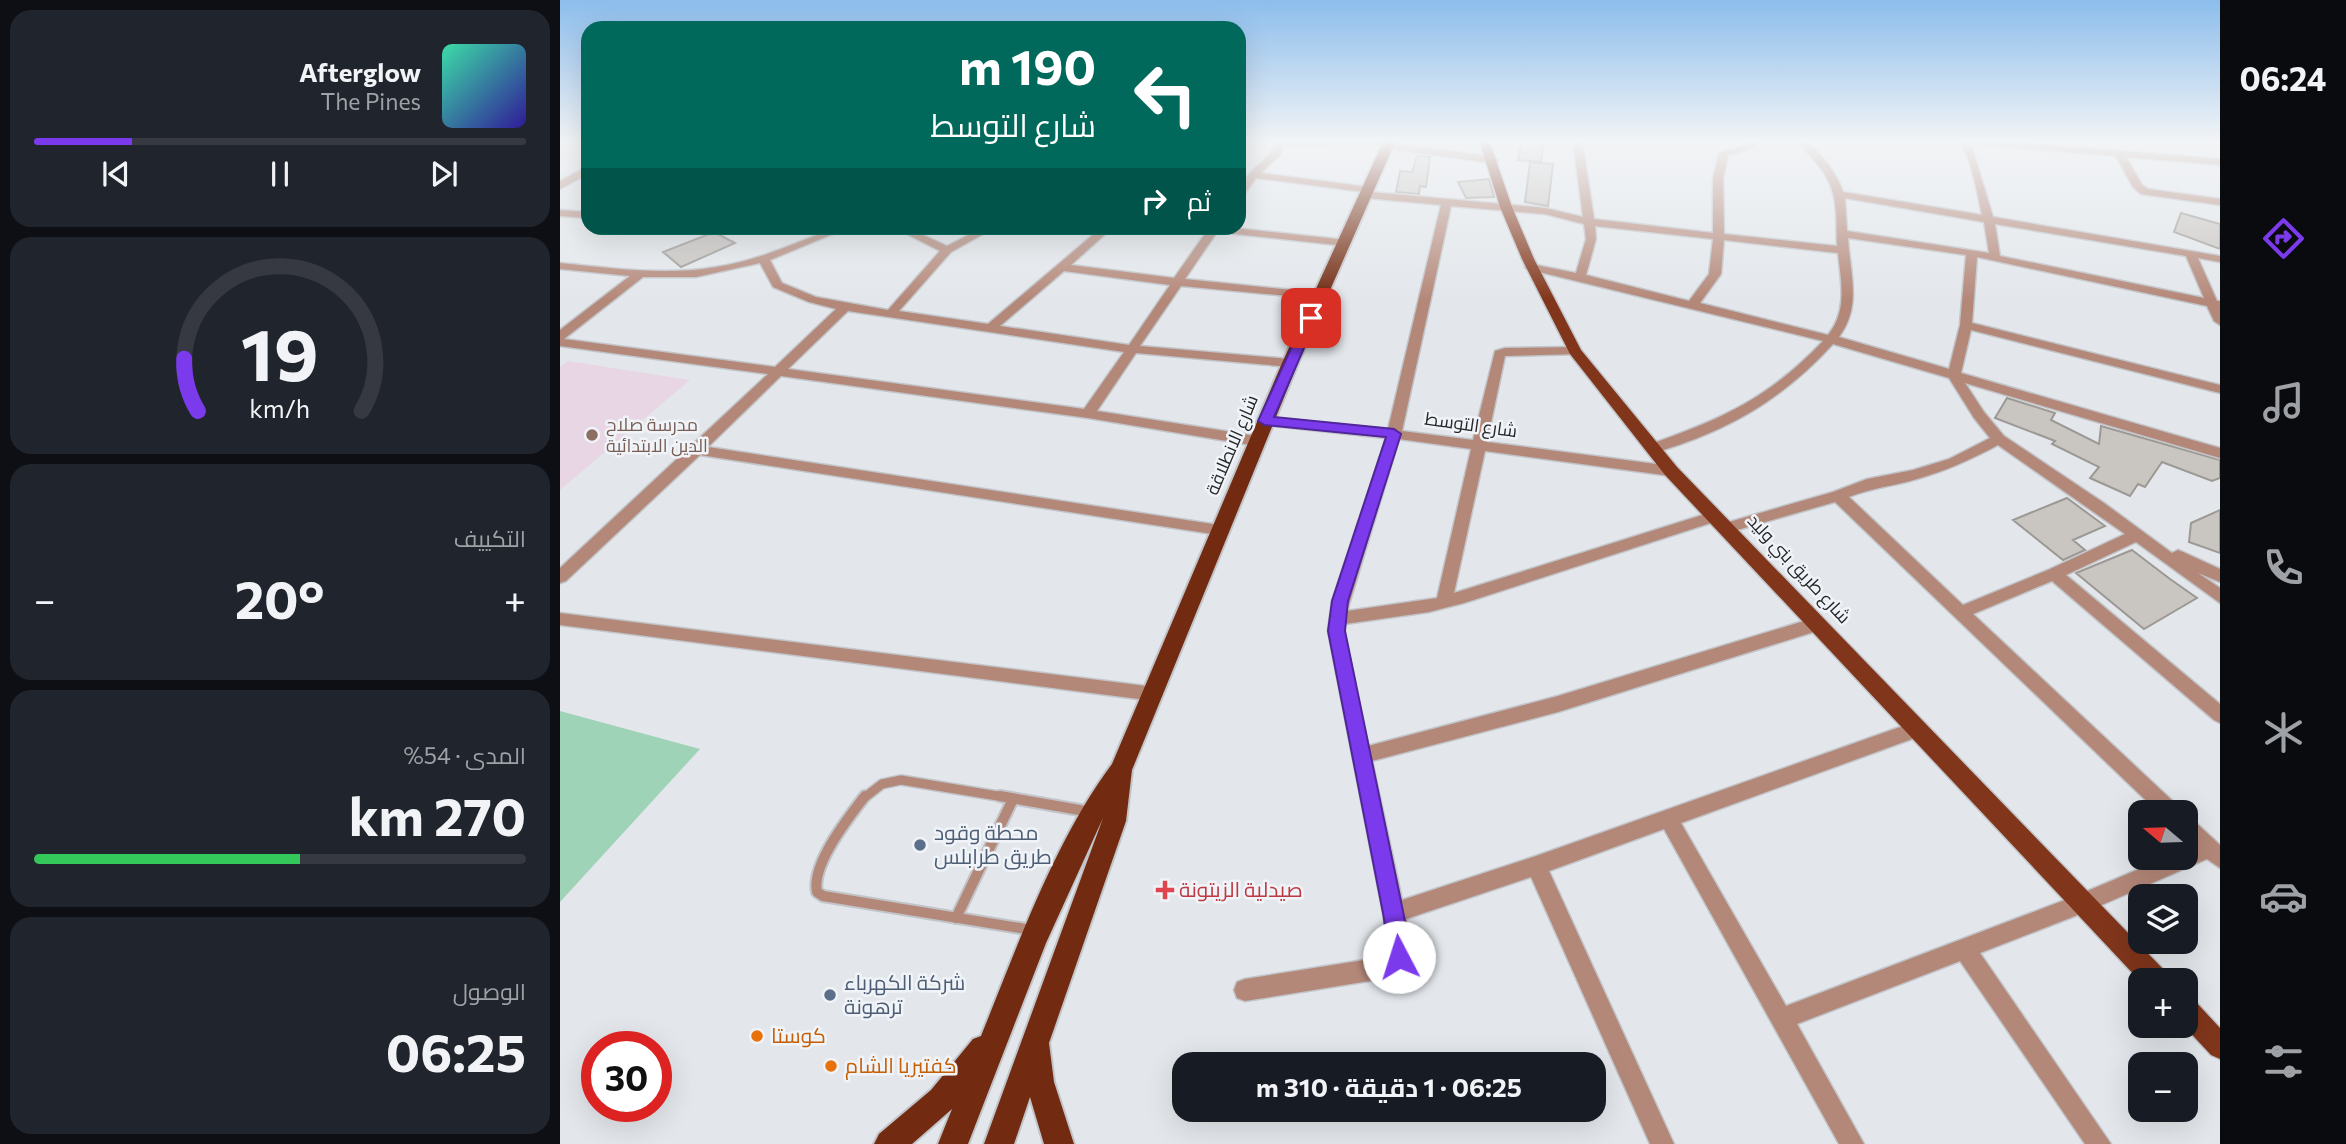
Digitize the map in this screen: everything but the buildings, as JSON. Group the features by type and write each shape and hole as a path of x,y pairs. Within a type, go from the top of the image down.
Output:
{"highway":[{"name":"شارع الانطلاقة","path":"1121,771 1256,441 1366,193"},
{"path":"953,1144 1038,931 1091,812 1121,771"},
{"path":"999,1144 1034,1038 1114,821 1121,771"},
{"path":"889,1144 942,1100 974,1063 1000,1025"},
{"path":"1034,1038 1040,1082 1059,1144"}],"main road":[{"name":"شارع طريق بني وليد","path":"1502,193 1531,267 1575,351 1671,471 2144,968"},
{"path":"2198,1020 2217,1037"}],"street":[{"path":"1378,193 1545,212 1589,222 1842,250"},
{"path":"1580,277 1591,239 1585,193"},
{"path":"1692,305 1714,276 1720,237 1719,193"},
{"path":"1983,193 1995,257"},
{"path":"2156,193 2220,202"},
{"path":"1653,448 1716,426 1763,403 1794,380 1831,339 1844,319 1849,290 1842,250 1839,194 2220,259"},
{"path":"1245,990 1388,967 1399,957 1394,913 1339,648 1337,619 1340,601 1394,434 1447,202"},
{"path":"560,213 581,214"},
{"path":"1246,232 1346,243"},
{"path":"1843,234 1995,257 2217,304"},
{"path":"560,266 640,273 686,274 715,271 764,259 823,235"},
{"path":"915,235 947,250"},
{"path":"891,313 947,250 976,235"},
{"path":"992,327 1099,235"},
{"path":"1088,414 1207,235"},
{"path":"1972,253 1966,324 1954,375 1979,415 1999,439 2143,539 2220,597"},
{"path":"2190,254 2217,304 2220,321"},
{"path":"764,259 777,285 813,300 845,307 1130,349 1290,363"},
{"path":"1060,267 1176,282 1322,296"},
{"path":"1531,267 1831,339 2220,453"},
{"path":"560,339 640,273"},
{"path":"560,577 845,307"},
{"path":"1966,324 2220,389"},
{"path":"560,339 777,373 1088,414 1256,441"},
{"path":"1444,603 1499,354 1575,351"},
{"name":"شارع التوسط","path":"1265,421 1394,434 1671,471"},
{"path":"1337,619 1444,603 1721,522 1838,496 1867,484 1928,471 1999,439"},
{"path":"697,450 1219,530"},
{"path":"1838,496 2158,800"},
{"path":"1959,613 2143,539 2220,576"},
{"path":"2054,574 2220,715"},
{"path":"560,619 1154,694"},
{"path":"1361,756 1558,704 1817,624"},
{"path":"1394,913 1536,866 1917,729"},
{"path":"1668,818 1852,1144"},
{"path":"1781,1019 2215,853 2198,837"},
{"path":"1536,866 1662,1144"},
{"path":"1964,949 2099,1144"}],"lane":[{"path":"1038,931 823,896 817,892 814,879 862,800 881,783 905,780 1091,812"},
{"path":"956,918 1013,799"}],"shaded area":[{"name":"مدرسة صلاح الدين الابتدائية","path":"568,361 690,380 560,490 560,367"}],"green space":[{"path":"560,711 700,749 560,902"}],"place":[{"name":"مدرسة صلاح الدين الابتدائية","path":"592,435"},
{"name":"محطة وقود طريق طرابلس","path":"920,845"},
{"name":"صيدلية الزيتونة","path":"1165,890"},
{"name":"شركة الكهرباء ترهونة","path":"830,995"},
{"name":"كوستا","path":"757,1036"},
{"name":"كفتيريا الشام","path":"831,1066"}],"route":[{"path":"1311,318 1265,421 1394,434 1340,601 1336,631 1394,913 1399,957"}]}
